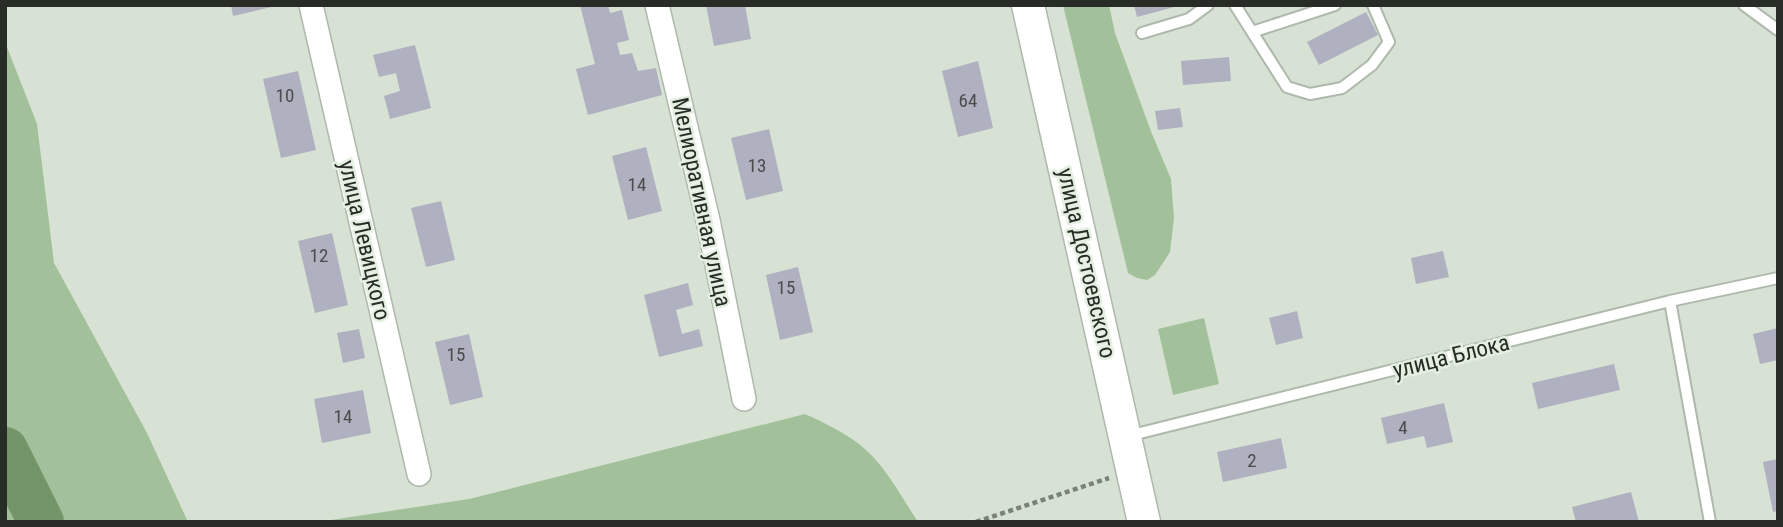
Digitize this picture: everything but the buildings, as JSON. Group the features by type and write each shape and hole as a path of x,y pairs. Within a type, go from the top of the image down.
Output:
{"main road":[{"name":"улица Достоевского","path":"1028,5 1144,522"}],"street":[{"name":"улица Левицкого","path":"311,5 419,474"},
{"name":"Мелиоративная улица","path":"657,5 708,220 744,399"}],"lane":[{"path":"1142,33 1189,19 1208,5"},
{"path":"1235,5 1287,87 1310,94 1342,88 1373,65 1389,42 1373,5"},
{"path":"1252,32 1335,5"},
{"path":"1744,5 1778,30"},
{"name":"улица Блока","path":"1126,437 1670,301 1778,278"},
{"path":"1670,301 1710,522"}],"path":[{"path":"976,522 1133,471"}],"green space":[{"path":"1063,5 1109,5 1115,33 1171,179 1174,218 1170,252 1155,275 1147,280 1128,273"},
{"path":"5,42 37,124 54,263 147,433 188,522 5,522"},
{"path":"1204,318 1219,384 1173,395 1158,329"},
{"path":"805,414 845,434 866,450 888,475 918,522 318,522 469,499"}],"waterway":[{"path":"5,450 41,522"}]}
